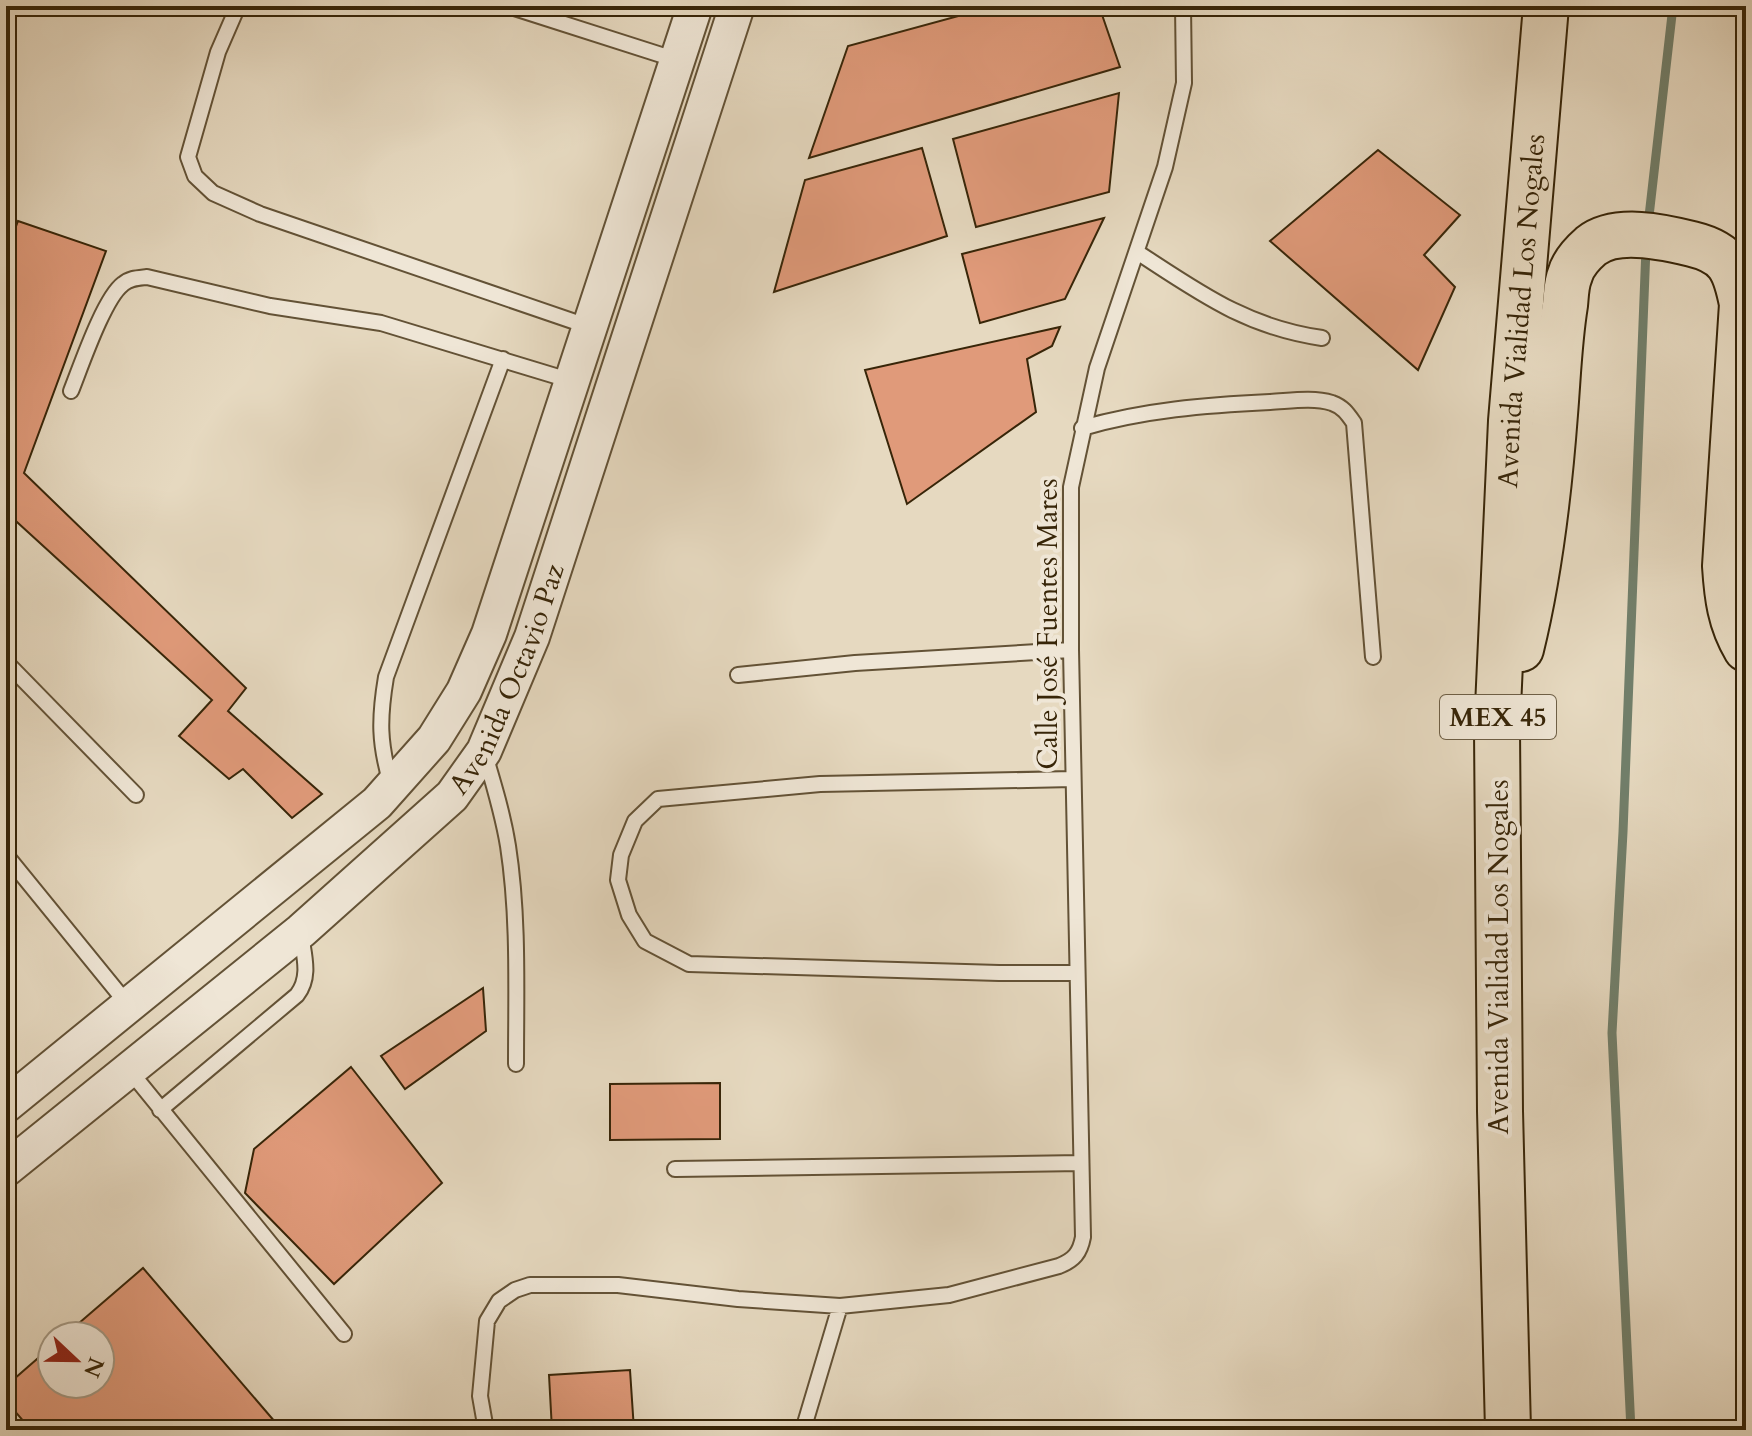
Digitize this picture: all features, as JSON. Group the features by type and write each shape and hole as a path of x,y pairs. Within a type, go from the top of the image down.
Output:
{"highway":[{"name":"Avenida Vialidad Los Nogales","path":"1508,1430 1500,1111 1497,729 1511,421 1546,6"},
{"path":"1497,729 1531,608 1543,543 1559,337 1570,275 1591,247 1609,237 1677,241 1715,251 1730,265 1737,281 1742,304 1725,566 1728,604 1734,629 1746,649"}],"street":[{"name":"Avenida Octavio Paz","path":"6,1105 377,803 434,739 464,691 489,634 695,6"},
{"name":"Avenida Octavio Paz","path":"6,1169 301,931 452,796 484,751 532,637 737,6"}],"lane":[{"path":"238,6 218,52 188,157 195,176 213,193 260,214 590,327"},
{"path":"508,6 677,60"},
{"name":"Calle José Fuentes Mares","path":"840,1306 949,1295 1059,1266 1076,1256 1083,1237 1073,779 1071,487 1097,368 1165,167 1184,83 1183,6"},
{"path":"1137,252 1228,309 1261,324 1322,338"},
{"path":"71,391 107,306 120,286 137,278 171,282 270,306 381,323 572,381"},
{"path":"392,786 381,750 379,718 386,677 503,359"},
{"path":"1082,428 1131,415 1212,405 1313,400 1330,402 1345,409 1354,423 1373,657"},
{"path":"738,675 855,663 1071,650"},
{"path":"6,662 136,795"},
{"path":"484,751 500,802 508,849 516,937 516,1064"},
{"path":"1073,779 820,784 658,799 635,821 621,855 618,880 629,915 645,941 689,964 1077,973"},
{"path":"6,855 129,1006"},
{"path":"160,1110 297,995 305,983 306,972 301,931"},
{"path":"129,1070 344,1334"},
{"path":"675,1169 1081,1163"},
{"path":"486,1430 480,1396 487,1321 499,1301 515,1290 530,1285 618,1285 738,1299 840,1306 803,1430"}],"building":[{"path":"995,6 1099,6 1120,67 809,158 848,46"},
{"path":"1119,93 1109,192 976,227 953,139"},
{"path":"922,148 947,236 774,292 805,180"},
{"path":"1378,150 1460,215 1424,255 1455,287 1418,370 1270,241"},
{"path":"1104,218 1065,299 980,323 962,254"},
{"path":"18,221 106,251 24,473 246,688 228,711 322,794 292,818 243,769 229,779 179,736 212,700 6,512 6,253"},
{"path":"1060,327 1052,346 1027,359 1036,412 907,504 865,370"},
{"path":"483,988 486,1031 405,1089 381,1056"},
{"path":"351,1067 442,1183 334,1284 245,1193 254,1149"},
{"path":"720,1083 720,1139 610,1140 610,1084"},
{"path":"143,1268 282,1430 31,1430 6,1401 6,1386 36,1360 36,1400 116,1400 116,1320 83,1320"},
{"path":"630,1370 634,1430 552,1430 549,1375"}],"waterway":[{"path":"1648,225 1673,6"},
{"path":"1631,1430 1612,1033 1646,248"}]}
